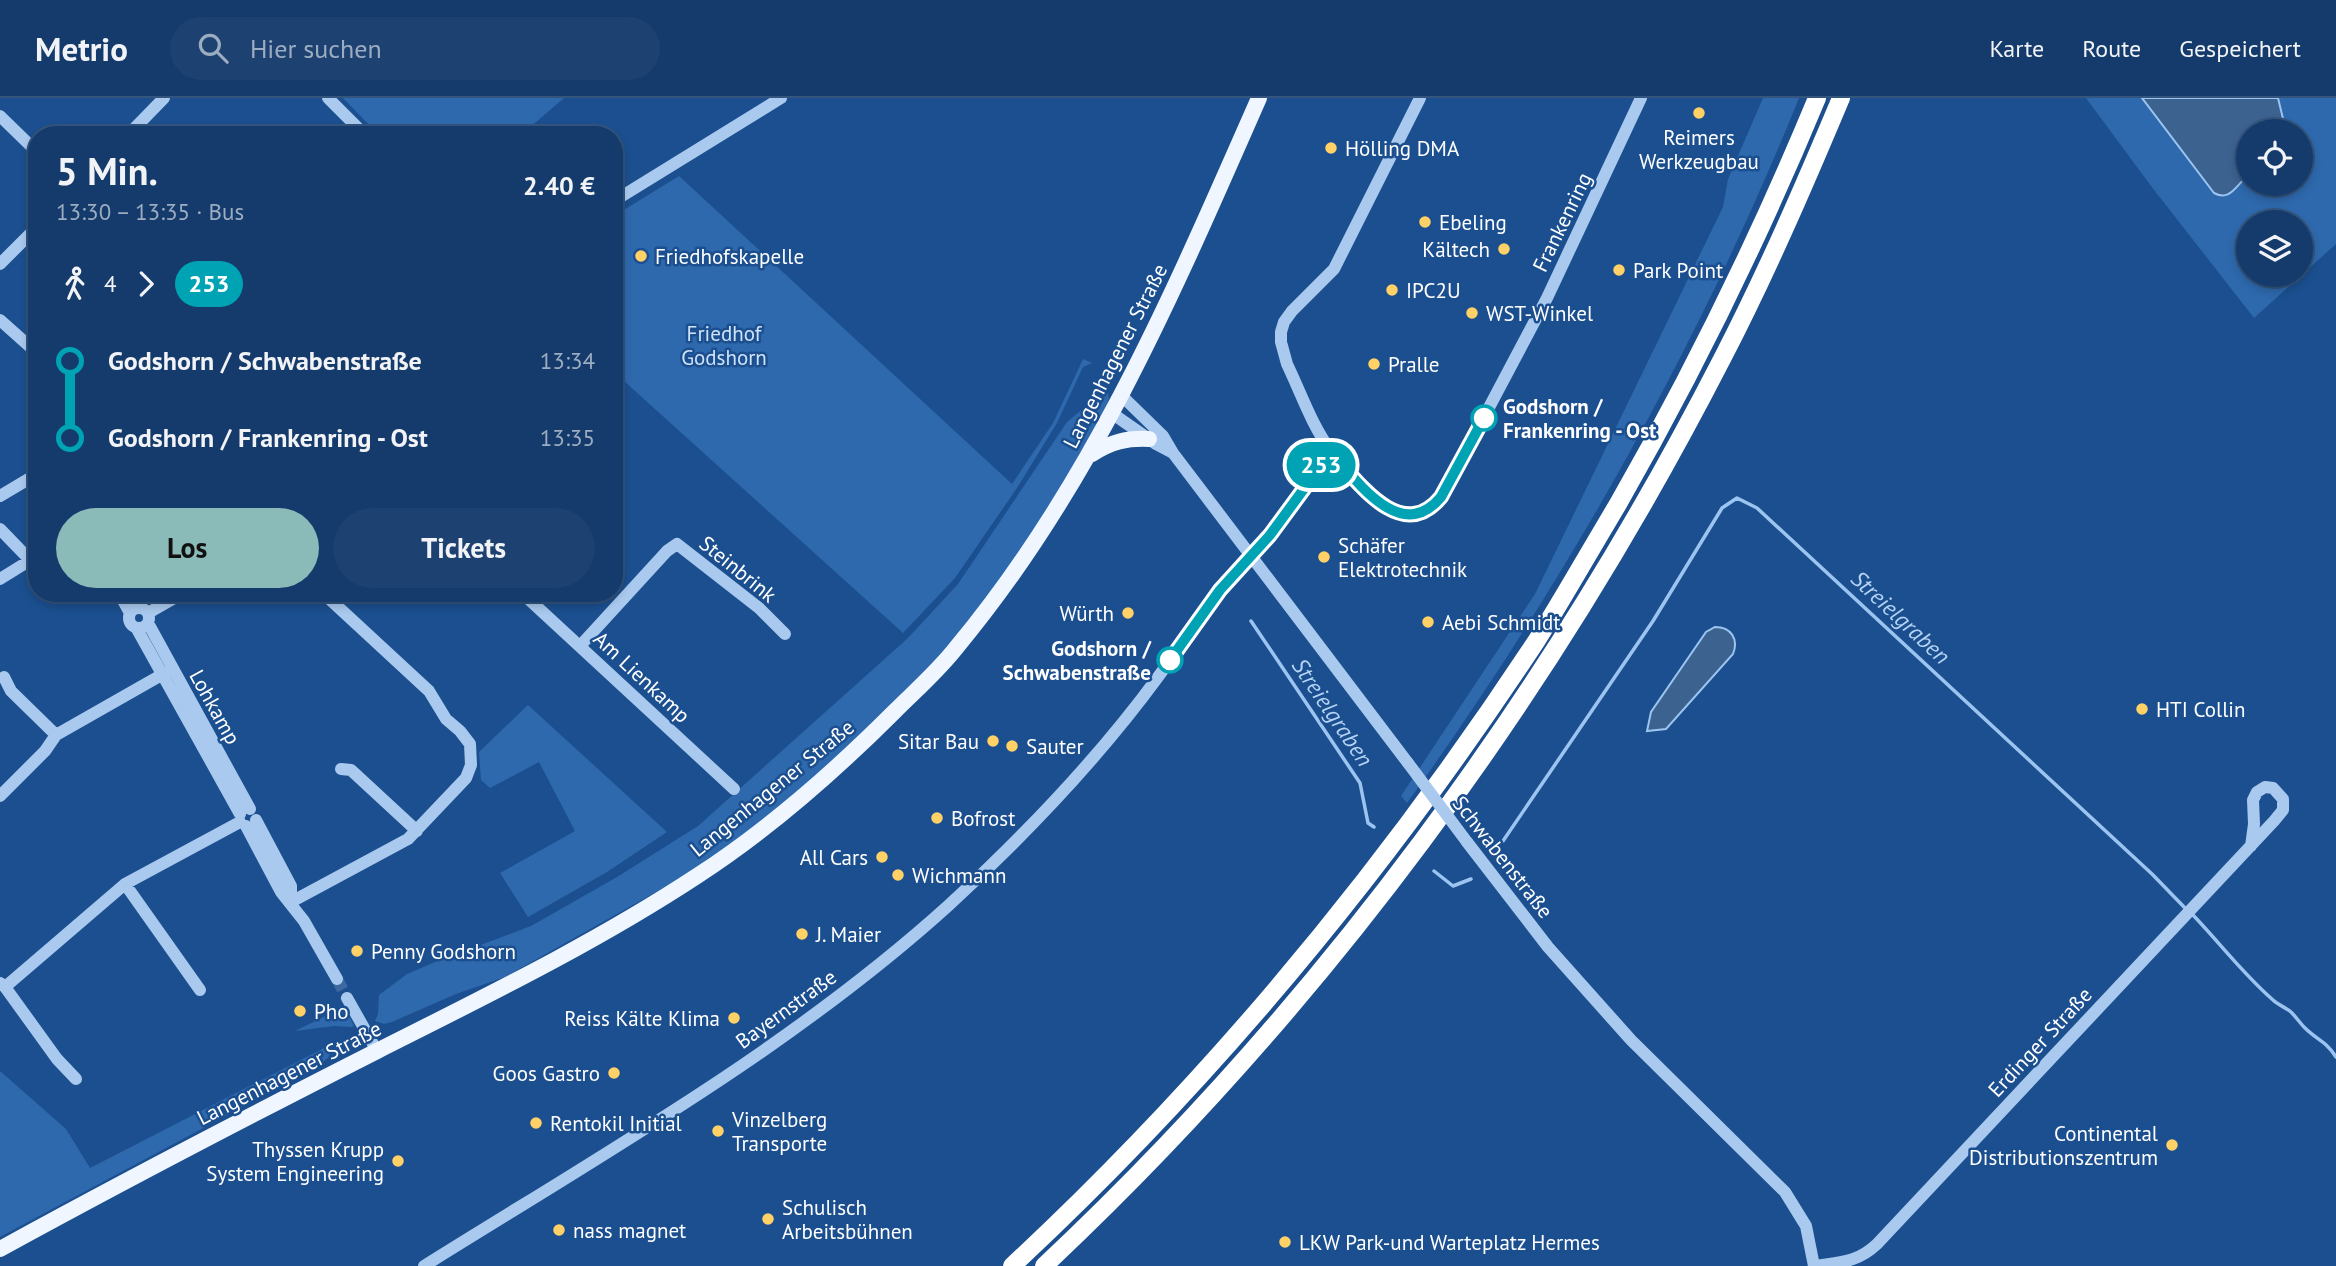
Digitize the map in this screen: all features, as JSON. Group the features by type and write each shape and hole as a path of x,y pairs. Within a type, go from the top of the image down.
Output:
{"highway":[{"path":"1012,1266 1155,1124 1249,1022 1329,926 1440,780 1537,639 1656,436 1691,371 1779,189 1817,98"},
{"path":"1044,1266 1173,1139 1319,974 1423,841 1499,735 1603,573 1675,448 1768,265 1841,98"}],"main road":[{"name":"Langenhagener Straße","path":"0,1249 189,1147 554,961 698,876 772,820 853,752 954,651 1025,558 1090,456 1122,396 1259,98"},
{"path":"1090,456 1115,441 1149,439"}],"street":[{"path":"137,126 164,98"},
{"path":"328,98 356,126"},
{"path":"623,195 781,98"},
{"name":"Frankenring","path":"1420,98 1334,269 1292,311 1281,332 1286,364 1331,452 1377,501 1397,513 1412,515 1436,503 1445,490 1527,337 1641,98"},
{"path":"0,116 28,143"},
{"path":"0,264 28,236"},
{"path":"0,320 28,345"},
{"name":"Schwabenstraße","path":"1122,396 1158,431 1548,947 1622,1030 1785,1192 1806,1226 1814,1266"},
{"name":"Schwabenstraße","path":"1113,414 1173,453"},
{"path":"1250,555 1279,524 1331,452"},
{"path":"0,496 28,479"},
{"path":"0,529 28,554"},
{"name":"Steinbrink","path":"623,599 667,551 677,544 759,608 785,634"},
{"name":"Bayernstraße","path":"424,1266 637,1134 734,1070 812,1016 948,906 1023,833 1093,757 1157,679 1220,590 1250,555"},
{"path":"0,579 28,561"},
{"name":"Lohkamp","path":"127,602 140,617"},
{"name":"Lohkamp","path":"134,602 167,671 247,818 281,892 291,902 337,979"},
{"path":"140,617 167,602"},
{"path":"291,902 393,848 417,831 466,778 471,765 470,744 446,719 429,691 333,602"},
{"name":"Am Lienkamp","path":"532,602 734,789"},
{"name":"Steinbrink","path":"580,646 620,602"},
{"path":"0,796 45,751 56,735 167,671"},
{"path":"4,677 11,691 56,735"},
{"path":"341,769 351,770 417,831"},
{"path":"76,1079 57,1059 3,985 125,884 247,818"},
{"name":"Erdinger Straße","path":"1814,1266 1853,1261 1866,1255 2251,846"},
{"path":"125,884 200,990"},
{"path":"347,998 377,1052"}],"green space":[{"path":"343,98 564,98 531,126 370,126"},
{"path":"1763,98 1799,98 1760,191 1672,373 1624,463 1520,636 1407,803 1401,796 1535,594 1723,207 1728,179"},
{"path":"2086,98 2142,98 2214,193 2232,192 2236,187 2236,196 2313,196 2313,119 2283,119 2278,98 2336,98 2336,244 2313,265 2313,210 2236,210 2236,287 2288,287 2254,318"},
{"name":"Friedhof Godshorn","path":"679,176 1012,484 1053,423 1083,359 1092,363 1083,367 1057,423 1017,488 955,578 903,633 623,380 623,210"},
{"path":"1102,393 1108,393 1109,399 1084,454 1022,554 950,648 849,749 771,815 697,869 505,977 456,994 392,1022 384,1024 375,1021 379,995 407,974 531,926 617,877 698,826 908,638 958,584 1067,422"},
{"path":"528,705 667,832 607,872 528,917 500,873 575,831 539,762 490,788 481,780 479,752"},
{"path":"344,1007 354,1026 352,1027 334,1026 295,1031"},
{"path":"331,1047 329,1057 317,1067 0,1237 0,1071 66,1129 90,1168 324,1048"}],"shaded area":[{"path":"2142,98 2278,98 2283,119 2236,119 2236,188 2225,195 2214,193"},
{"path":"1715,627 1725,629 1732,635 1735,643 1733,654 1666,729 1647,731 1651,712 1706,632"}],"waterway":[{"name":"Streielgraben","path":"1503,841 1653,621 1722,508 1737,498 1757,508 2152,874 2186,909"},
{"name":"Streielgraben","path":"1251,621 1360,783 1368,823 1374,827"},
{"name":"Streielgraben","path":"1434,871 1453,886 1471,879"},
{"name":"Streielgraben","path":"2192,914 2262,990 2291,1012 2336,1057"}],"tunnel":[{"path":"337,979 347,998"}],"bus line":[{"name":"253","path":"1170,660 1220,590 1270,535 1331,452 1377,501 1397,513 1412,515 1428,509 1441,497 1484,418"}],"place":[{"name":"Reimers Werkzeugbau","path":"1699,113"},
{"name":"Hölling DMA","path":"1331,148"},
{"name":"Ebeling","path":"1425,222"},
{"name":"Kältech","path":"1504,249"},
{"name":"Friedhofskapelle","path":"641,256"},
{"name":"Park Point","path":"1619,270"},
{"name":"IPC2U","path":"1392,290"},
{"name":"WST-Winkel","path":"1472,313"},
{"name":"Pralle","path":"1374,364"},
{"name":"Godshorn / Frankenring - Ost","path":"1484,418"},
{"name":"Schäfer Elektrotechnik","path":"1324,557"},
{"name":"Würth","path":"1128,613"},
{"name":"Aebi Schmidt","path":"1428,622"},
{"name":"Godshorn / Schwabenstraße","path":"1170,660"},
{"name":"HTI Collin","path":"2142,709"},
{"name":"Sitar Bau","path":"993,741"},
{"name":"Sauter","path":"1012,746"},
{"name":"Bofrost","path":"937,818"},
{"name":"All Cars","path":"882,857"},
{"name":"Wichmann","path":"898,875"},
{"name":"J. Maier","path":"802,934"},
{"name":"Penny Godshorn","path":"357,951"},
{"name":"Pho","path":"300,1011"},
{"name":"Reiss Kälte Klima","path":"734,1018"},
{"name":"Goos Gastro","path":"614,1073"},
{"name":"Rentokil Initial","path":"536,1123"},
{"name":"Vinzelberg Transporte","path":"718,1131"},
{"name":"Continental Distributionszentrum","path":"2172,1145"},
{"name":"Thyssen Krupp System Engineering","path":"398,1161"},
{"name":"Schulisch Arbeitsbühnen","path":"768,1219"},
{"name":"nass magnet","path":"559,1230"},
{"name":"LKW Park-und Warteplatz Hermes","path":"1285,1242"}]}
